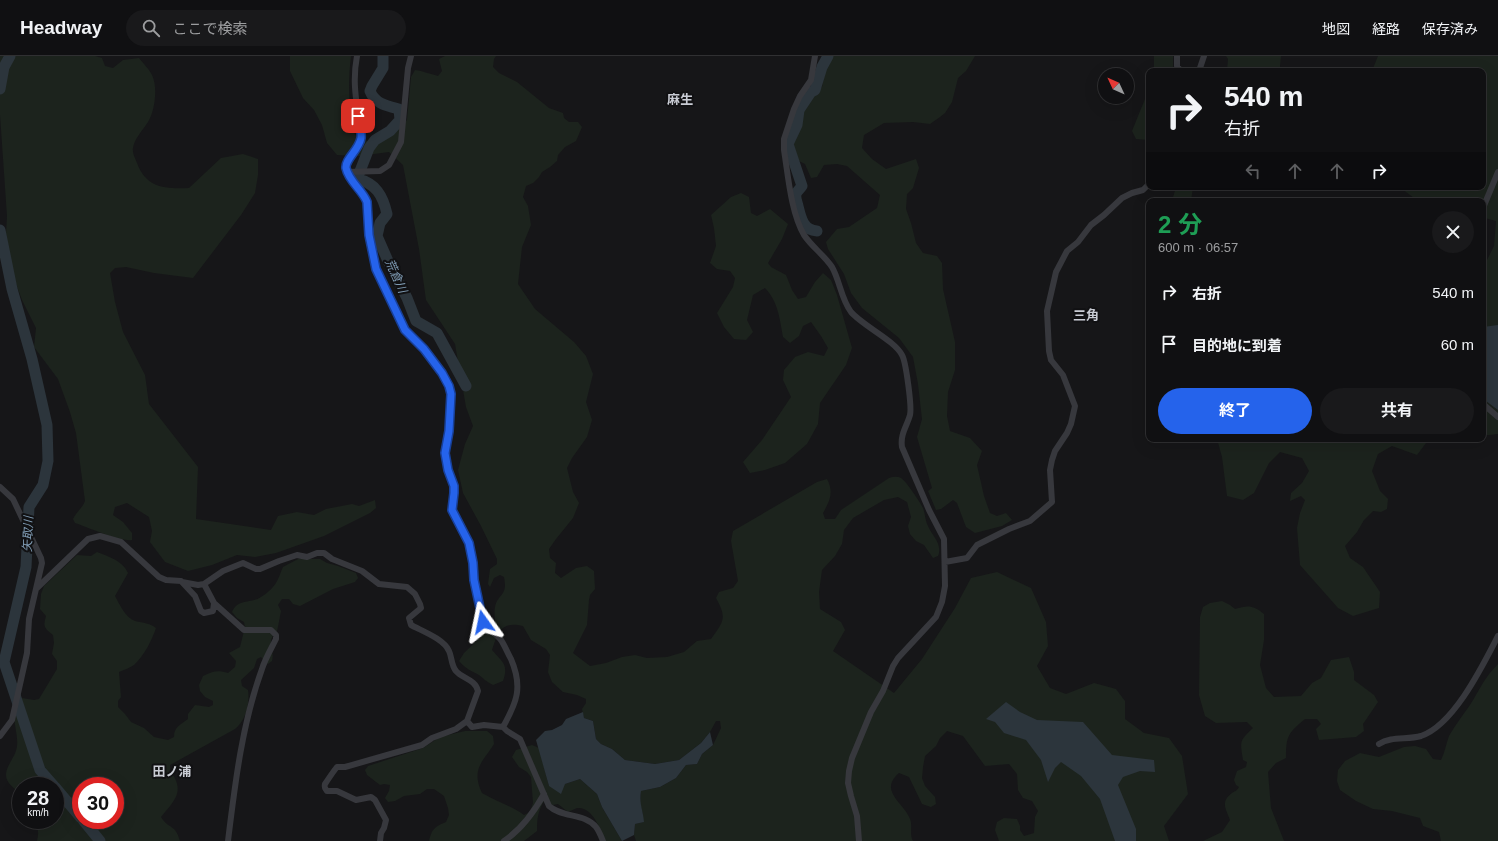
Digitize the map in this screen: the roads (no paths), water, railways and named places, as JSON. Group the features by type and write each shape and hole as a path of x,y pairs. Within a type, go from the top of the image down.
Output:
{"street":[{"path":"357,56 354,75 354,90 361,137 357,150 347,161 347,172 350,178 366,197 372,256 381,280 405,330 424,349 442,373 449,386 451,394 449,431 445,453 448,470 454,486 452,510 469,543 473,563 474,580 483,622 486,627 496,634 504,644 516,670 518,681 516,701 503,727"},
{"path":"347,172 380,171 389,165 392,160 401,142 403,134 408,68 411,56"},
{"path":"815,56 811,80 800,96 794,109 784,139 784,150 796,217 805,236 832,267 846,302 852,312 894,346 903,356 911,405 910,415 905,425 901,440 902,446 929,510 944,539 945,586 942,602 936,617 898,658 893,666 883,691 871,712 852,758 848,783 857,816 859,841"},
{"path":"1177,56 1177,66 1179,68"},
{"path":"1200,68 1204,56"},
{"path":"1486,201 1498,172"},
{"path":"945,562 967,558 978,545 1009,529 1030,521 1052,502 1050,470 1052,460 1055,451 1069,429 1075,406 1064,375 1051,360 1049,352 1048,311 1056,272 1067,251 1078,242 1091,225 1122,198 1143,190 1146,187"},
{"path":"1486,407 1498,417"},
{"path":"0,487 13,499 42,563 29,619 26,653 12,720 0,736"},
{"path":"37,588 88,539 100,536 121,542 159,577 166,580 180,581 190,584 204,584 223,571 243,563 256,569 260,569 297,555 307,556 318,552 324,553 332,559 358,569 379,584 407,588 414,594 421,608 409,618 411,625 440,640 446,645 452,664 457,672 474,683 477,687 478,695 467,721 456,729 432,738 422,745 345,767 335,768 325,784 325,788 327,791 342,792 346,796 356,800 371,797 376,800 386,820 381,833 380,841"},
{"path":"180,581 195,596 201,611 204,613 213,611 214,603"},
{"path":"204,584 214,603 244,630 271,630 276,635 262,668 245,732 233,801 228,841"},
{"path":"1379,744 1384,740 1422,736 1446,717 1468,691 1498,636"},
{"path":"467,721 472,727 484,725 503,727 520,739 549,806 555,812 588,820 596,826 603,841"},
{"path":"504,841 517,831 534,813 544,794"}],"waterway":[{"name":"矢取川","path":"0,89 4,67 10,56"},
{"name":"荒倉川","path":"383,56 383,68 370,91 378,102 399,109 400,120 390,131 375,140 369,148 357,179 374,187 381,196 387,214 380,223 377,236 407,298 416,321 437,333 466,386"},
{"path":"817,231 806,226 800,215 796,196 797,192 802,186 788,144 797,125 799,110 811,92 815,90 822,67 828,56"},
{"name":"矢取川","path":"0,230 12,289 32,359 47,425 48,461 43,485 29,507 26,567 4,662 40,770 46,777"},
{"name":"矢取川","path":"64,798 72,807"},
{"name":"矢取川","path":"90,829 100,841"}],"district":[{"name":"麻生","path":"680,99"},
{"name":"三角","path":"1086,315"},
{"name":"田ノ浦","path":"172,771"}]}
